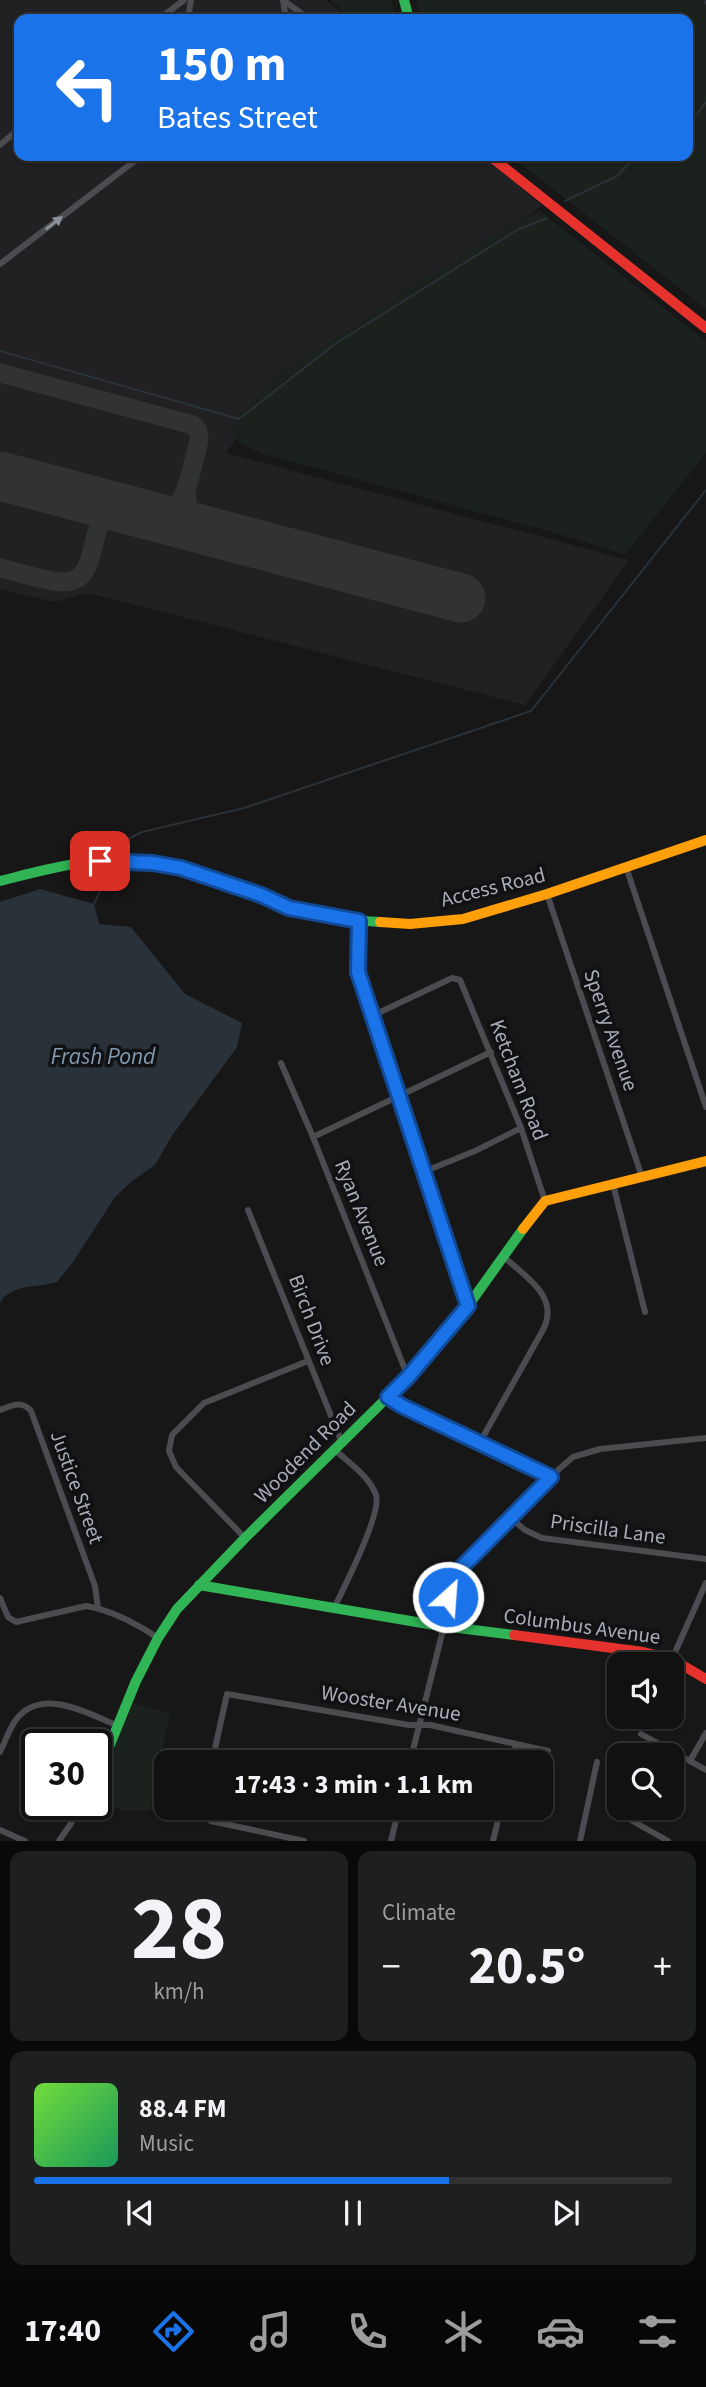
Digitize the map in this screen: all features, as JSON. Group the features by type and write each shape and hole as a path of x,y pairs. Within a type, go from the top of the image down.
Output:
{"street":[{"path":"166,14 184,0"},
{"path":"283,0 302,14"},
{"path":"0,145 14,134"},
{"path":"0,264 134,161"},
{"path":"496,161 706,328"},
{"name":"Access Road","path":"0,881 76,862 117,860 153,863 205,876 289,908 359,921 411,924 463,919 705,842"},
{"path":"626,867 706,1107"},
{"name":"Sperry Avenue","path":"547,894 642,1177"},
{"path":"359,921 358,972 468,1306"},
{"name":"Ketcham Road","path":"372,1016 452,978 462,982 521,1128 545,1201"},
{"path":"313,1137 491,1052"},
{"name":"Ryan Avenue","path":"281,1063 408,1377"},
{"path":"423,1172 475,1151 521,1128"},
{"path":"545,1201 706,1161"},
{"path":"614,1184 645,1312"},
{"name":"Woodend Road","path":"112,1740 136,1681 158,1638 177,1609 408,1377 468,1306 530,1217 545,1201"},
{"name":"Birch Drive","path":"248,1210 278,1279 339,1446"},
{"path":"480,1444 549,1315 544,1296 503,1256"},
{"path":"245,1538 176,1467 170,1457 170,1440 204,1403 308,1361"},
{"path":"388,1397 551,1477"},
{"name":"Justice Street","path":"0,1409 18,1404 26,1405 31,1411 95,1586 98,1608"},
{"path":"413,1750 441,1626 457,1572 573,1457 589,1451 706,1438"},
{"path":"334,1609 377,1505 372,1488 339,1446"},
{"name":"Priscilla Lane","path":"512,1518 526,1530 542,1538 706,1559"},
{"name":"Columbus Avenue","path":"199,1585 441,1626 643,1652"},
{"path":"675,1652 705,1586"},
{"path":"0,1598 8,1617 19,1623 86,1606 98,1608 146,1629 158,1638"},
{"name":"Columbus Avenue","path":"684,1666 706,1679"},
{"name":"Wooster Avenue","path":"215,1750 227,1694 430,1725 543,1750"},
{"path":"0,1752 16,1721 26,1711 46,1703 65,1705 118,1726"},
{"path":"690,1761 706,1733"},
{"path":"641,1734 706,1770"},
{"path":"515,1750 516,1744"},
{"path":"580,1841 597,1762"},
{"path":"59,1841 73,1820"},
{"path":"210,1820 304,1841"},
{"path":"391,1841 396,1820"},
{"path":"493,1841 498,1820"},
{"path":"631,1821 668,1841"},
{"path":"0,1830 25,1841"}],"shaded area":[{"path":"0,0 326,0 344,14 14,14 14,161 490,161 542,206 266,398 226,453 629,560 525,705 88,593 55,602 0,589"},
{"path":"330,0 391,0 395,14 347,14"},
{"path":"416,0 706,0 706,309 517,161 693,161 693,14 420,14"},
{"path":"540,211 706,341 706,453 625,555 566,536 260,453 239,443 233,426 237,415 246,411 273,378 359,324 418,281 437,273 517,219"},
{"path":"133,1703 170,1713 163,1750 154,1750 154,1795 151,1810 127,1811 112,1807 112,1755"}],"water":[{"name":"Frash Pond","path":"40,889 94,904 99,924 131,927 185,994 242,1023 237,1047 171,1137 155,1165 115,1197 57,1282 18,1289 0,1303 0,902"}],"waterway":[{"path":"704,0 706,4"},
{"path":"693,117 706,102"},
{"path":"565,201 617,176 631,161"},
{"path":"0,351 239,419 335,344 517,230 547,218"},
{"path":"114,846 142,832 244,808 531,711 706,490"},
{"path":"94,904 107,876"}],"taxiway":[{"path":"0,373 193,425 198,431 199,439 183,497 167,511 149,515"},
{"path":"186,492 188,513 206,531"},
{"path":"82,498 96,510 99,527"},
{"path":"0,568 58,582 76,579 88,564 101,523 111,513 128,510"}],"runway":[{"path":"0,476 461,598"}],"traffic: fast":[{"path":"404,0 408,14"},
{"path":"0,881 95,861 153,863 188,872 301,911 380,922"},
{"path":"112,1740 136,1681 158,1638 177,1609 408,1377 468,1306 523,1229"},
{"path":"199,1585 434,1625 514,1635"}],"traffic: slow":[{"path":"380,922 410,924 463,919 547,894 706,840"},
{"path":"523,1229 545,1201 706,1161"}],"traffic: jam":[{"path":"496,161 706,328"},
{"path":"514,1635 643,1652 672,1659 706,1679"}],"route":[{"path":"100,861 153,863 181,868 261,895 289,908 359,921 358,972 468,1306 388,1397 551,1477 457,1572 448,1597"}]}
